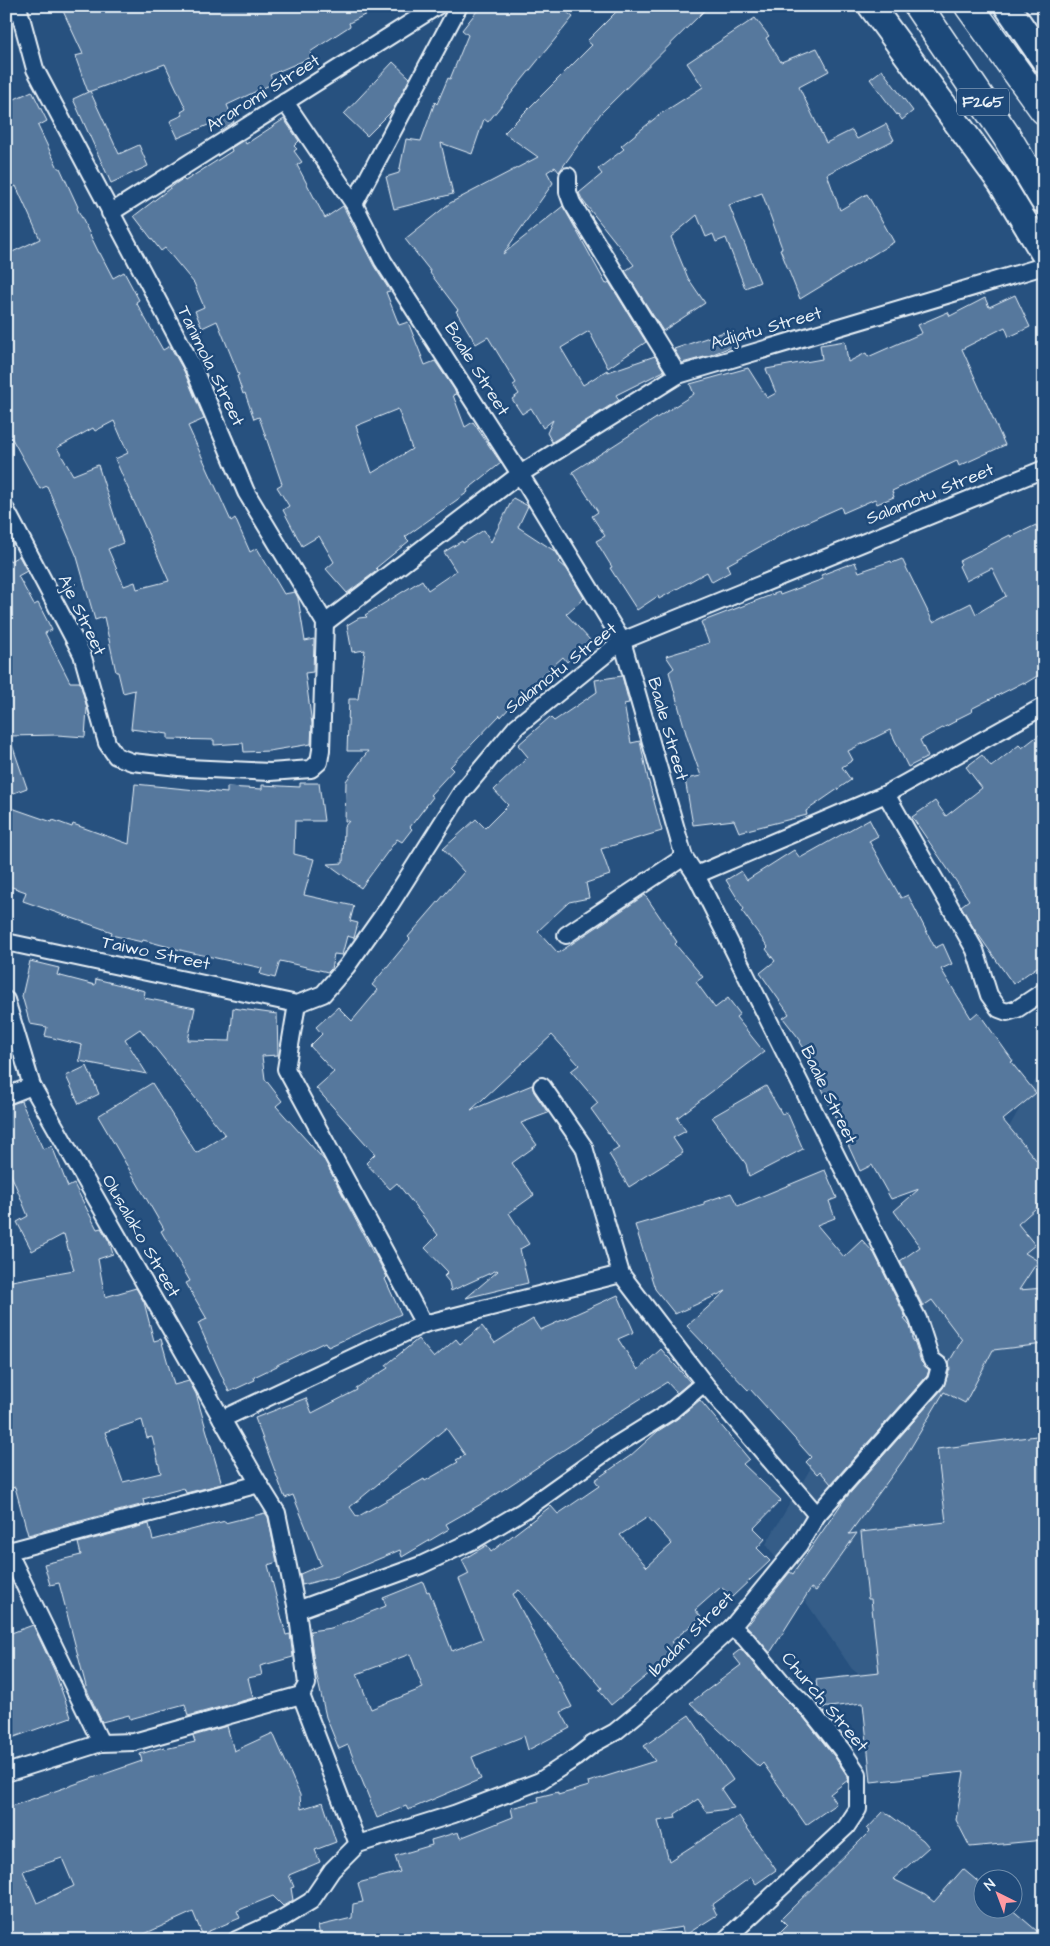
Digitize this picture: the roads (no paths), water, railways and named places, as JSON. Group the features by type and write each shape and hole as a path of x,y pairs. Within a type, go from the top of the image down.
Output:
{"highway":[{"name":"F265","path":"918,6 1007,137 1044,199"},
{"name":"F265","path":"969,6 1044,110"}],"main road":[{"path":"871,6 1001,183 1044,254"},
{"path":"1007,6 1044,60"}],"street":[{"name":"Tanimola Street","path":"18,6 35,69 193,366 246,492 325,623"},
{"name":"Araromi Street","path":"110,212 437,6"},
{"path":"354,204 459,6"},
{"name":"Baale Street","path":"285,102 354,204 384,261 520,474 622,641 684,856 696,875 918,1319 931,1360 940,1366 936,1381 922,1395"},
{"path":"568,176 568,192 572,203 678,375"},
{"name":"Adijatu Street","path":"325,623 520,474 678,375 1044,266"},
{"name":"Salamotu Street","path":"296,1004 323,994 347,966 390,904 461,793 517,726 622,641 1044,469"},
{"name":"Aje Street","path":"6,510 82,654 107,743 116,756 132,762 188,768 270,772 311,769 319,762 321,750 325,623"},
{"path":"696,875 886,794 1044,706"},
{"path":"886,794 975,950 989,995 999,1009 1007,1012 1017,1009 1044,991"},
{"path":"566,935 684,856"},
{"name":"Taiwo Street","path":"6,942 296,1004"},
{"name":"Olusalako Street","path":"6,1000 32,1086 258,1484 277,1512 297,1610 307,1684 301,1695"},
{"path":"296,1004 286,1068 424,1324"},
{"path":"6,1096 32,1086"},
{"path":"542,1086 584,1147 620,1274 704,1383 817,1516"},
{"path":"222,1420 424,1324 620,1274"},
{"path":"297,1610 421,1565 476,1539 523,1511 613,1447 672,1411 704,1383"},
{"name":"Ibadan Street","path":"358,1844 454,1814 540,1781 593,1744 615,1732 642,1710 732,1626 799,1545 817,1516 922,1395"},
{"path":"101,1743 8,1549 258,1484"},
{"name":"Church Street","path":"725,1940 846,1827 858,1809 859,1793 858,1774 842,1750 811,1711 781,1681 745,1638 732,1626"},
{"path":"6,1773 101,1743 134,1742 301,1695 358,1844 332,1870 311,1901 278,1921 236,1940"}]}
